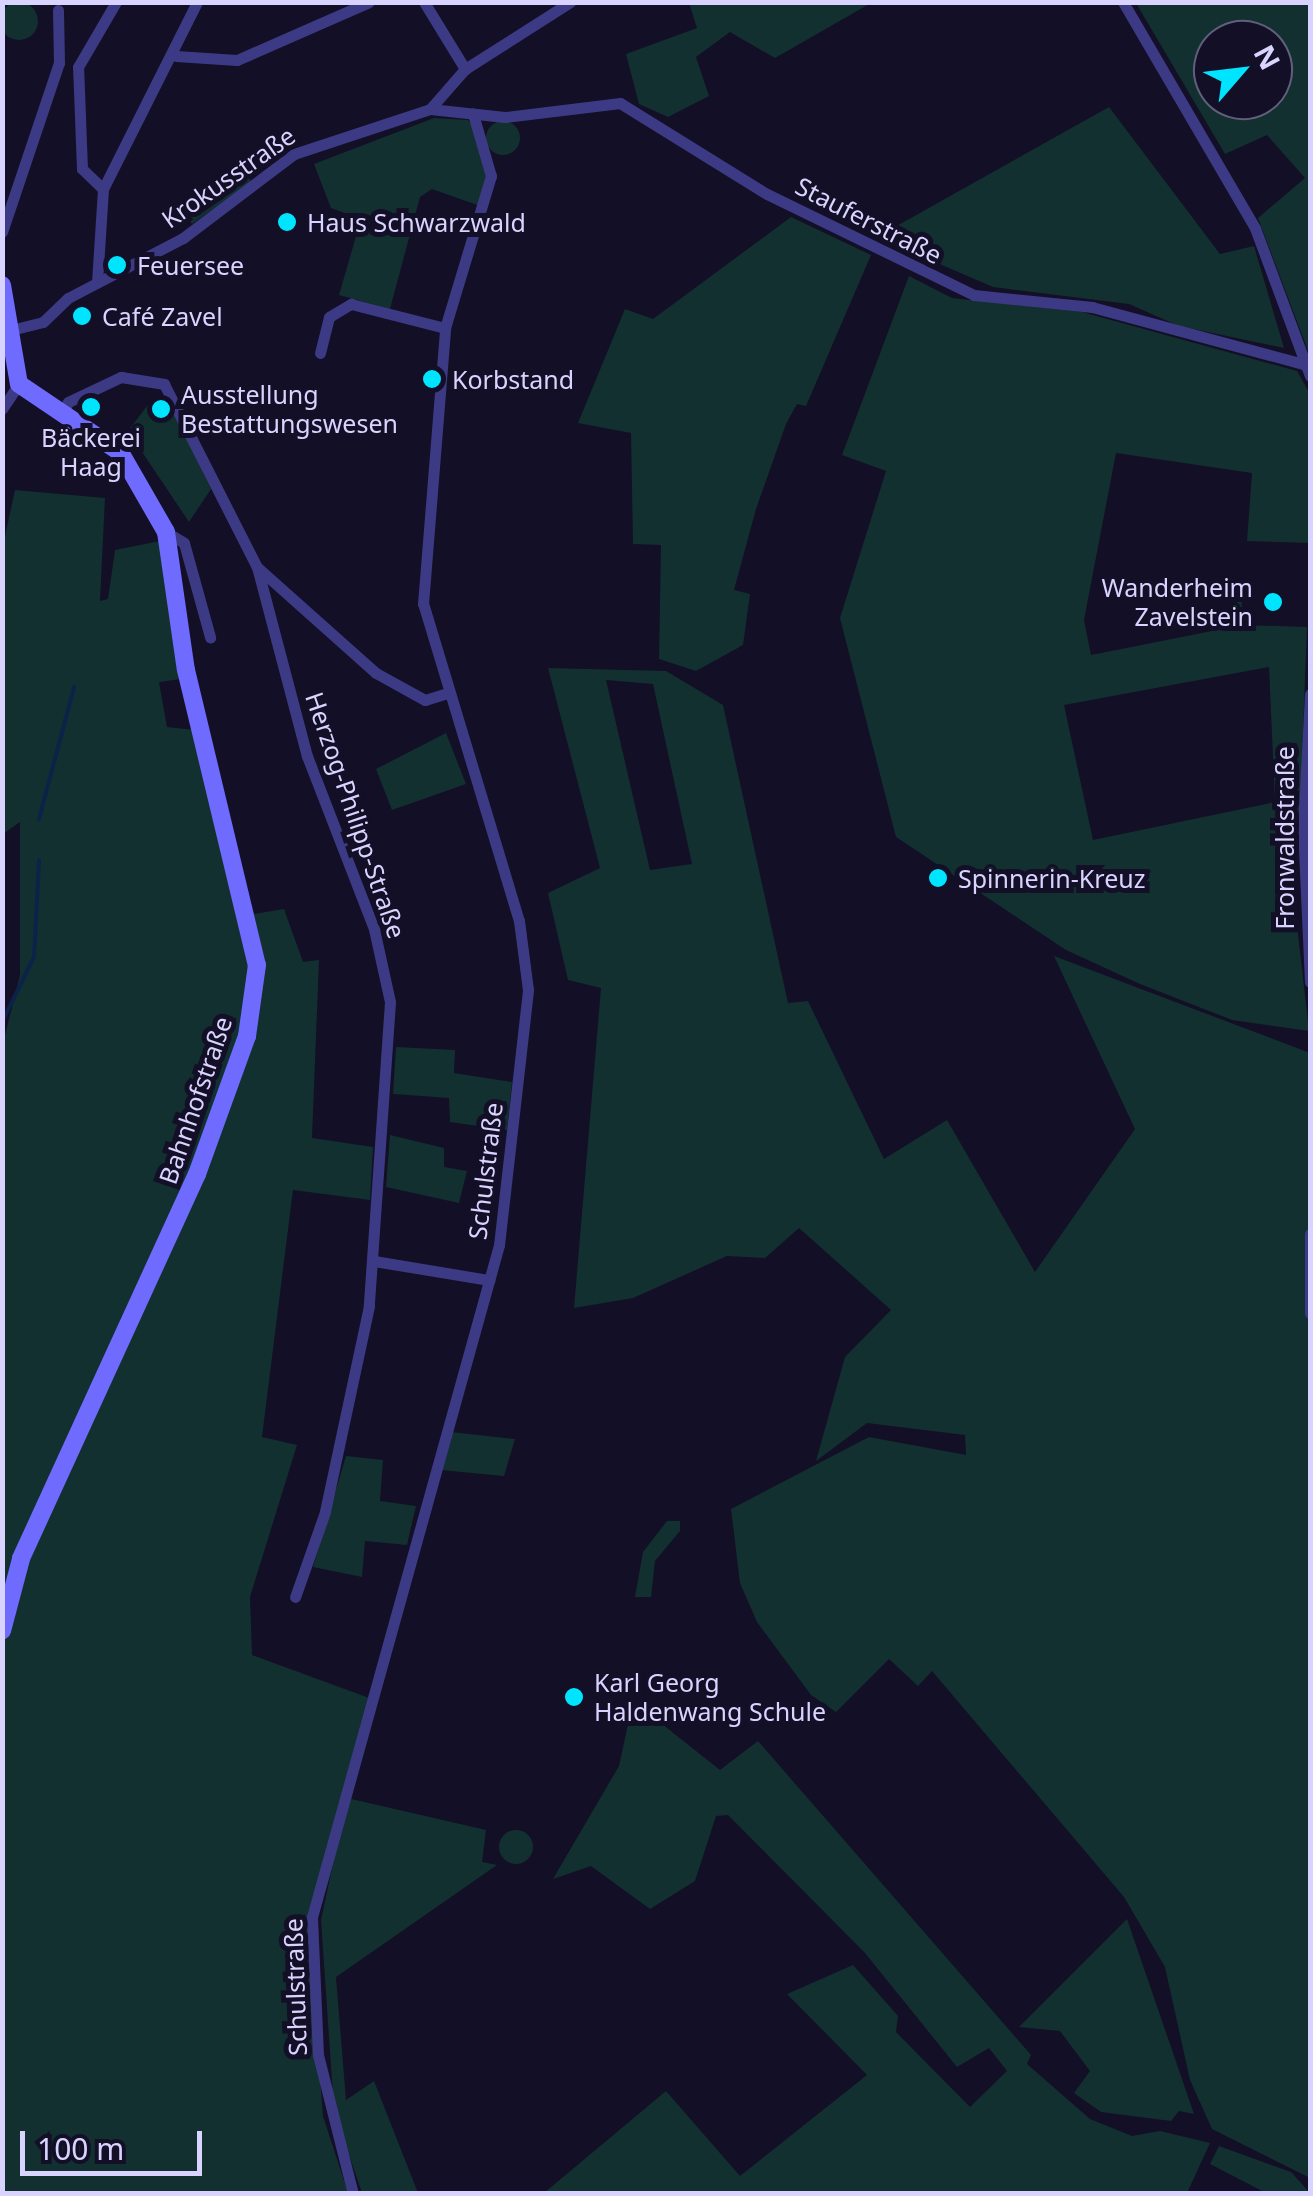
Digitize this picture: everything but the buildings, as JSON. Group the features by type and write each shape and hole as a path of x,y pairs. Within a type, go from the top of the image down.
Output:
{"street":[{"path":"103,189 82,169 78,68 116,2"},
{"path":"98,282 103,189 176,56 197,2"},
{"path":"176,56 238,60 369,2"},
{"path":"424,2 465,68"},
{"path":"430,109 465,68 570,2"},
{"path":"1123,2 1254,228 1309,369"},
{"path":"2,232 59,63 58,10"},
{"path":"59,63 78,68"},
{"name":"Stauferstraße","path":"430,109 472,114 620,104 767,194 956,288 1092,307 1309,369"},
{"name":"Krokusstraße","path":"11,330 43,322 98,282 202,226 294,154 430,109"},
{"name":"Schulstraße","path":"354,2194 318,2055 312,1917 490,1280 527,974 519,921 445,694 422,570 444,328 491,176 472,114"},
{"path":"2,285 19,384 2,410"},
{"path":"320,353 329,317 351,304 444,328"},
{"path":"63,413 121,378 164,384 257,566 376,672 425,700 445,694"},
{"name":"Bahnhofstraße","path":"2,1631 21,1559 197,1174 256,997 253,932 186,670 166,532 130,465 19,384"},
{"path":"166,532 184,543 210,638"},
{"name":"Herzog-Philipp-Straße","path":"257,566 307,756 388,990 374,1261 329,1493 295,1597"},
{"name":"Fronwaldstraße","path":"1310,694 1303,880 1310,982"},
{"path":"1310,1234 1310,1313"},
{"path":"374,1261 490,1280"}],"green space":[{"path":"19,2 33,7 38,21 33,35 19,40 5,35 0,21 5,7"},
{"path":"689,2 871,3 775,58 730,32 696,57 709,96 668,117 639,104 626,54 697,28"},
{"path":"1136,3 1310,3 1310,356 1258,218 1305,178 1267,135 1225,154 1205,120 1293,120 1293,20 1193,20 1193,100"},
{"path":"1109,107 1220,254 1254,246 1284,348 1179,326 1129,304 993,287 877,237"},
{"path":"434,118 468,120 481,135 490,168 480,206 432,189 420,197 390,309 339,295 361,219 331,208 314,164"},
{"path":"503,121 515,126 520,138 515,150 503,155 491,150 486,138 491,126"},
{"path":"246,168 251,182 192,224 188,218"},
{"path":"791,217 871,255 806,406 797,404 786,424 756,509 734,590 750,594 743,645 696,671 659,659 661,545 633,544 631,433 578,423 625,309 653,319"},
{"path":"909,276 952,298 1082,312 1297,371 1310,394 1310,543 1247,541 1252,473 1116,453 1084,620 1091,655 1212,631 1241,597 1244,625 1307,627 1296,916 1309,1031 1232,1020 1066,950 896,837 840,618 886,471 842,455","holes":["1269,667 1275,802 1093,840 1064,705"]},
{"path":"153,398 172,407 211,489 189,522 128,431"},
{"path":"15,490 105,498 100,601 108,599 115,550 160,541 181,679 159,682 167,727 194,730 241,916 284,909 303,962 319,960 312,1138 373,1147 370,1200 293,1190 262,1437 297,1445 250,1597 252,1655 372,1699 308,1923 323,2116 348,2193 3,2193 2,1047 20,975 20,822 3,834 2,550"},
{"path":"548,668 666,671 723,705 788,1003 808,1001 884,1159 947,1120 1035,1272 1135,1129 1054,956 1310,1053 1310,2178 1212,2129 1190,2080 1165,1967 1124,1897 932,1671 918,1686 889,1659 836,1712 811,1695 757,1622 740,1583 731,1509 869,1437 966,1455 965,1435 867,1423 816,1461 845,1357 891,1310 799,1228 765,1258 727,1256 633,1298 574,1308 601,988 568,980 548,893 600,868","holes":["606,680 653,684 692,864 650,870"]},
{"path":"446,733 466,784 392,810 376,769"},
{"path":"396,1047 455,1050 454,1073 512,1082 507,1130 450,1122 449,1098 393,1094"},
{"path":"390,1135 444,1148 444,1167 467,1171 459,1203 386,1187"},
{"path":"451,1432 515,1439 504,1476 441,1470"},
{"path":"346,1456 383,1460 380,1501 416,1506 407,1545 365,1541 362,1577 313,1567"},
{"path":"667,1521 680,1521 680,1531 655,1561 651,1597 635,1597 643,1552"},
{"path":"633,1701 720,1770 758,1741 1031,2055 1027,2064 1090,2119 1132,2136 1160,2131 1210,2143 1187,2193 544,2193 666,2091 740,2176 867,2075 787,1994 853,1965 898,2016 896,2032 970,2107 1007,2071 989,2048 957,2067 865,1953 728,1815 716,1816 695,1881 650,1909 591,1866 553,1879 619,1766"},
{"path":"347,1798 486,1830 482,1862 497,1865 336,1977 346,2100 374,2081 418,2193 362,2193 334,2110 321,1920"},
{"path":"516,1830 528,1835 533,1847 528,1859 516,1864 504,1859 499,1847 504,1835"},
{"path":"1127,1919 1194,2114 1179,2111 1171,2121 1101,2112 1074,2093 1090,2071 1060,2031 1019,2027"},
{"path":"1219,2146 1291,2172 1310,2193 1266,2193 1210,2164"}],"waterway":[{"path":"39,819 74,687"},
{"path":"2,1022 34,957 39,860"}],"place":[{"name":"Haus Schwarzwald","path":"287,222"},
{"name":"Feuersee","path":"117,265"},
{"name":"Café Zavel","path":"82,316"},
{"name":"Korbstand","path":"432,379"},
{"name":"Bäckerei Haag","path":"91,407"},
{"name":"Ausstellung Bestattungswesen","path":"161,409"},
{"name":"Wanderheim Zavelstein","path":"1273,602"},
{"name":"Spinnerin-Kreuz","path":"938,878"},
{"name":"Karl Georg Haldenwang Schule","path":"574,1697"}]}
